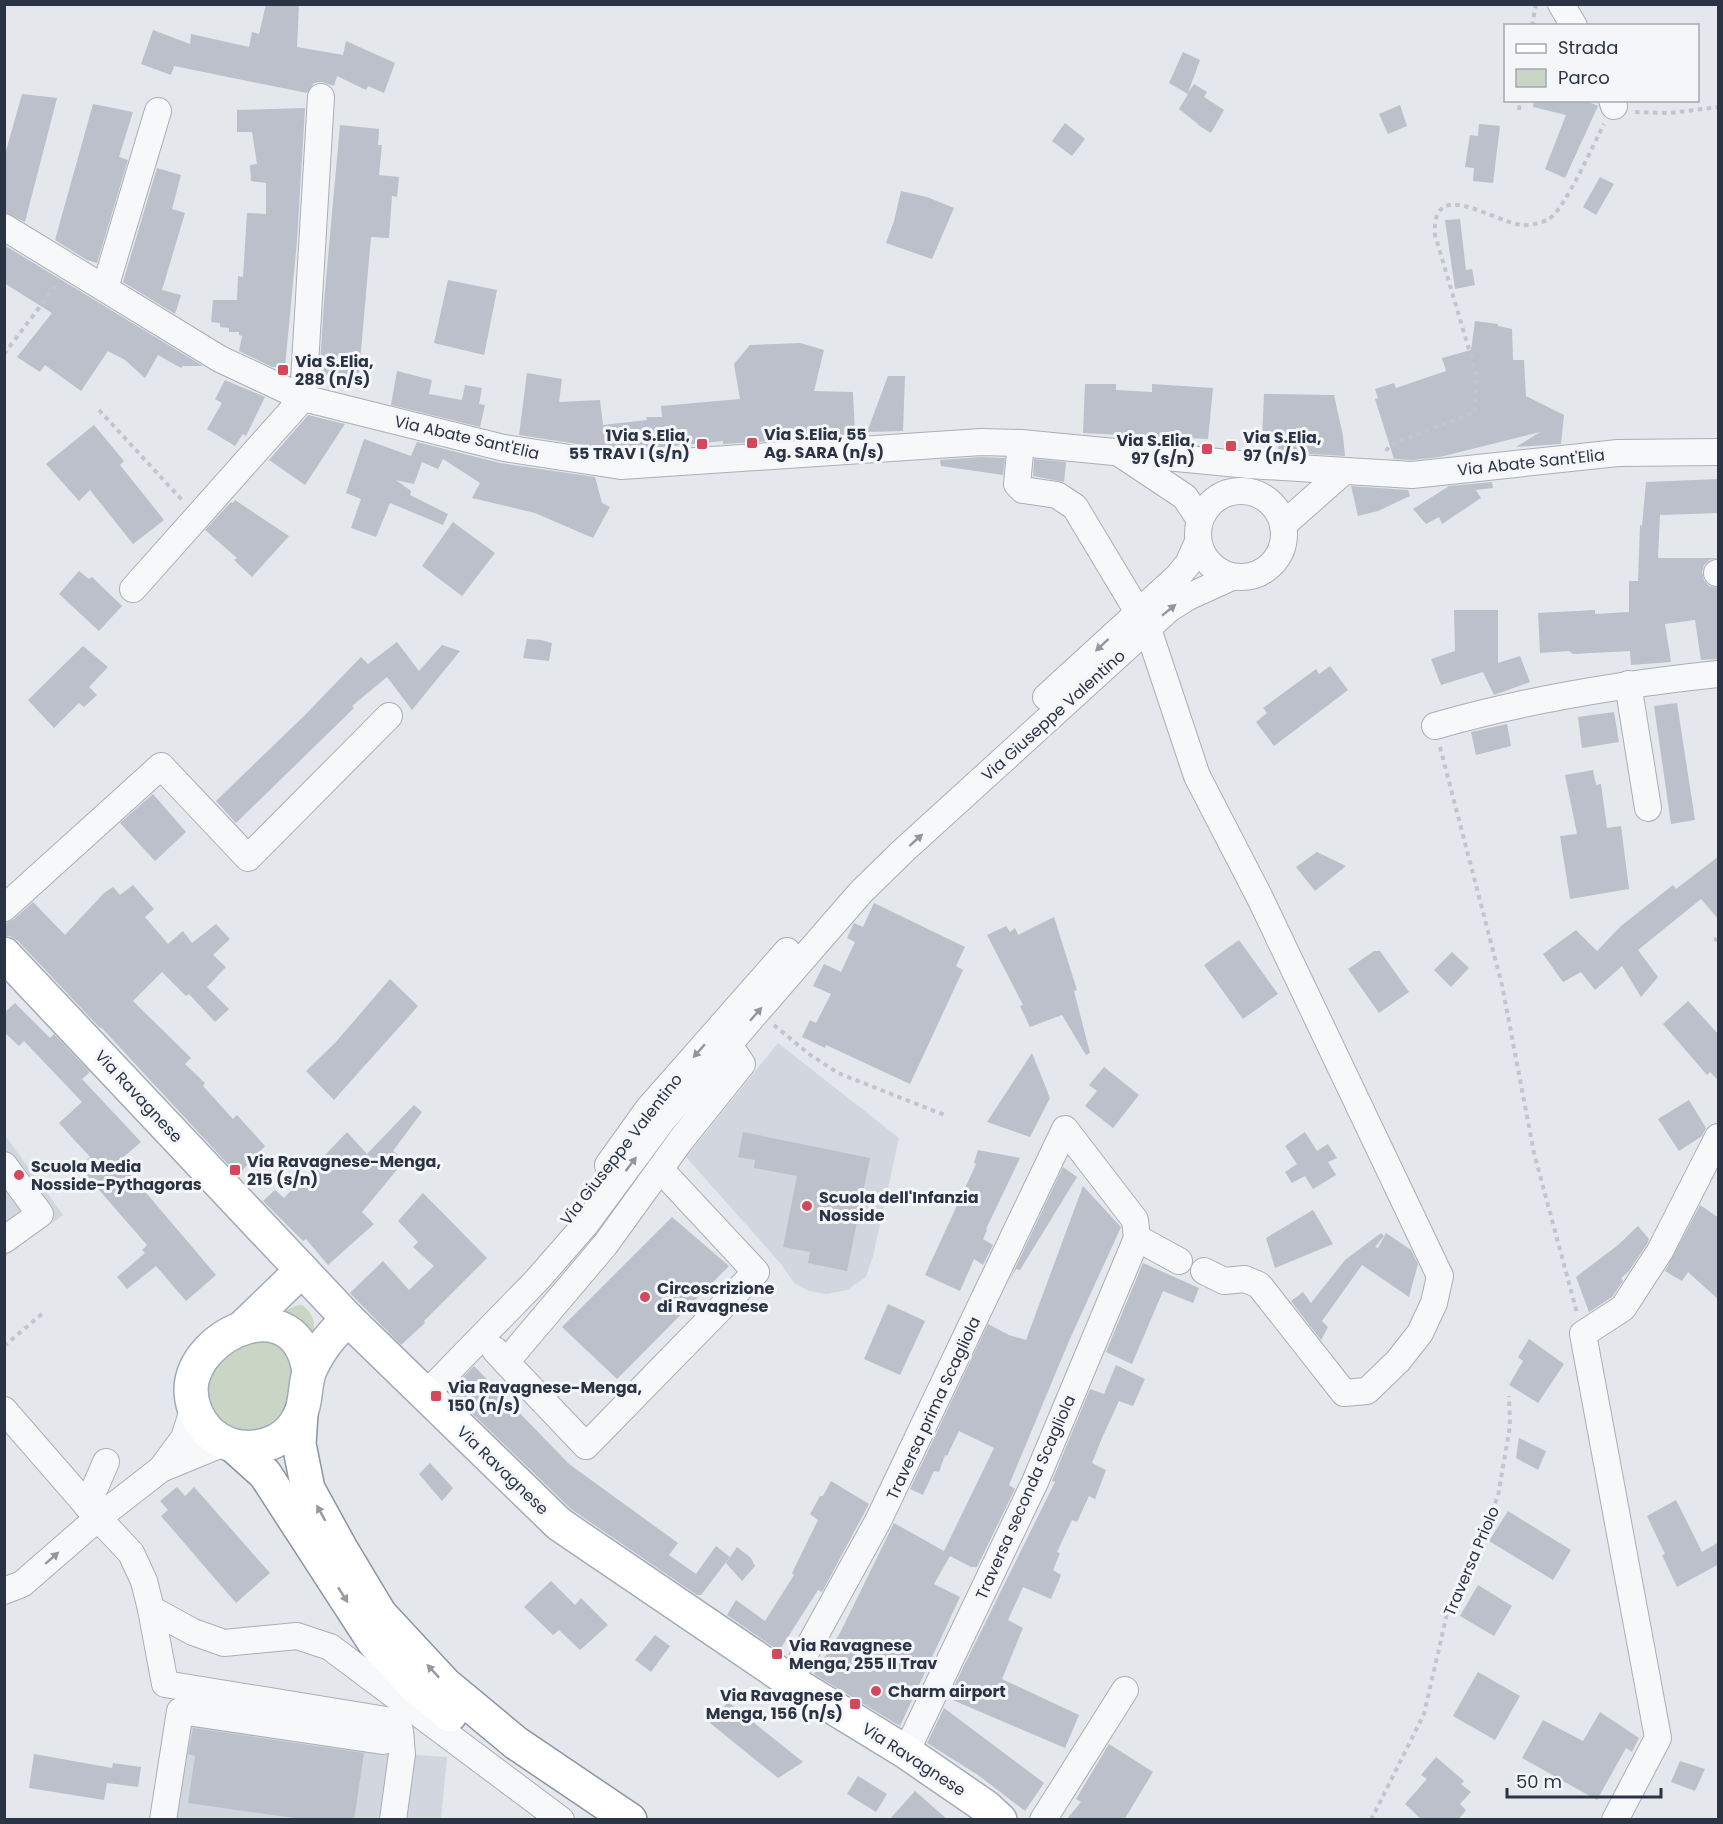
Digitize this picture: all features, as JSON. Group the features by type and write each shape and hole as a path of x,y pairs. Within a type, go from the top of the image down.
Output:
{"main road":[{"name":"Via Ravagnese","path":"4,954 348,1319 559,1524 790,1682 906,1752 986,1806 1000,1820"},
{"path":"302,1270 241,1329 216,1344 203,1357 194,1372 191,1390 194,1407 201,1424 214,1437 230,1445 265,1474 374,1642 415,1686 497,1753 597,1820"},
{"path":"309,1372 327,1340 348,1319"},
{"path":"241,1329 265,1324 288,1331 299,1342 307,1356 309,1372 299,1444 308,1489 380,1614 445,1684 516,1743 630,1820"},
{"path":"230,1445 250,1448 265,1446 281,1438 302,1413"}],"street":[{"path":"1561,4 1573,24"},
{"path":"133,589 303,398 321,97"},
{"path":"105,288 158,111"},
{"name":"Via Abate Sant'Elia","path":"4,227 220,359 303,398 504,448 621,466 981,442 1021,443 1343,472 1412,475 1618,453 1719,452"},
{"path":"1021,443 1017,484 1023,490 1057,495 1075,507 1143,620 1197,776 1260,898 1440,1276 1434,1303 1420,1333 1398,1361 1367,1390 1344,1393 1259,1285 1245,1279 1224,1281 1204,1271"},
{"name":"Via Abate Sant'Elia","path":"1120,453 1185,497 1215,500"},
{"path":"1283,525 1343,472"},
{"name":"Via Abate Sant'Elia","path":"1269,502 1343,472"},
{"path":"1242,491 1257,494 1269,502 1278,512 1283,525 1283,542 1277,558 1265,570 1249,577 1232,577 1216,570 1204,558 1199,531 1206,509 1215,500 1228,493 1242,491"},
{"name":"Via Abate Sant'Elia","path":"1185,497 1199,531"},
{"name":"Via Giuseppe Valentino","path":"477,1330 525,1268 573,1213 648,1109 849,880 879,862 1143,620 1188,564 1199,531"},
{"name":"Via Giuseppe Valentino","path":"1143,620 1232,577"},
{"path":"1435,726 1541,699 1628,684 1719,674"},
{"path":"1628,684 1648,808"},
{"path":"4,908 161,766 248,858 389,716"},
{"name":"Via Giuseppe Valentino","path":"418,1389 477,1330 537,1280 585,1225 662,1121 736,1054 758,1012 861,892 879,862"},
{"path":"506,1362 605,1245 660,1169 736,1054"},
{"name":"Traversa prima Scagliola","path":"790,1682 878,1521 1065,1129 1135,1220 1137,1238"},
{"path":"1615,1820 1658,1738 1583,1334 1623,1308 1660,1251 1719,1137"},
{"path":"4,1165 40,1214 4,1240"},
{"path":"477,1330 586,1446 756,1272 660,1169"},
{"path":"1137,1238 1179,1261"},
{"name":"Traversa seconda Scagliola","path":"906,1752 1035,1482 1137,1238"},
{"path":"161,1469 184,1438 194,1407"},
{"path":"4,1410 92,1512 131,1553 144,1581 165,1684 386,1720 400,1731 402,1754 393,1820"},
{"path":"4,1591 22,1584 92,1512 161,1469 230,1445"},
{"path":"92,1512 106,1462"},
{"path":"151,1609 193,1632 224,1643 297,1636 330,1647 561,1820"},
{"path":"1043,1820 1125,1690"},
{"path":"163,1820 180,1711 383,1741"}],"path":[{"path":"1532,24 1536,4"},
{"path":"1519,110 1520,102"},
{"path":"1375,473 1390,445 1475,412 1476,373 1435,236 1434,220 1439,209 1447,205 1459,204 1522,225 1549,219 1568,193 1613,103 1624,111 1670,113 1719,107"},
{"path":"4,354 70,266"},
{"path":"99,410 197,517"},
{"path":"1435,726 1502,985 1534,1153 1583,1334"},
{"path":"758,1012 809,1054 838,1073 947,1116"},
{"path":"4,1346 43,1313"},
{"name":"Traversa Priolo","path":"1371,1820 1424,1714 1449,1605 1480,1541 1498,1496 1510,1426 1509,1396"}],"shaded area":[{"name":"Scuola dell'Infanzia Nosside","path":"778,1043 899,1138 873,1256 866,1277 847,1290 827,1294 809,1291 794,1283 781,1264 686,1157"},
{"name":"Scuola Media Nosside-Pythagoras","path":"4,1134 63,1215 5,1257 4,1257"},
{"path":"170,1702 389,1738 402,1754 447,1757 441,1819 151,1820"}],"green space":[{"path":"302,1305 312,1317 314,1331 312,1341 278,1314"},
{"path":"260,1332 296,1360 289,1414 244,1439 209,1415 206,1373 213,1361"}],"building":[{"path":"266,4 299,4 297,47 343,55 346,41 395,63 384,93 368,86 366,90 337,76 334,86 322,82 314,83 307,93 174,66 171,75 141,64 153,30 190,44 191,34 249,47 252,32 259,34"},
{"path":"1183,52 1200,60 1188,93 1194,84 1207,92 1204,97 1224,110 1211,133 1179,109 1188,94 1169,83"},
{"path":"22,94 57,98 25,222 4,212 4,158"},
{"path":"1534,102 1589,102 1598,106 1565,178 1545,169 1566,115 1533,107"},
{"path":"93,104 133,112 119,157 128,160 97,263 87,260 55,240"},
{"path":"1400,105 1407,126 1388,134 1379,114"},
{"path":"305,108 297,241 285,367 272,367 239,351 242,336 239,332 229,332 229,328 220,327 220,323 211,322 213,300 237,300 238,276 243,277 247,213 266,214 266,183 251,181 250,165 257,164 252,132 237,132 237,110"},
{"path":"1065,123 1085,139 1072,156 1052,141"},
{"path":"1479,124 1500,126 1493,183 1473,181 1474,168 1465,167 1470,135 1478,136"},
{"path":"340,125 379,129 378,145 382,145 379,175 399,177 397,197 392,196 389,238 371,237 358,384 319,380"},
{"path":"157,168 181,175 172,209 185,213 162,290 181,295 175,314 123,282"},
{"path":"1600,177 1614,184 1596,215 1583,207"},
{"path":"901,191 927,197 954,208 932,259 886,243"},
{"path":"1460,219 1466,270 1472,269 1475,285 1455,289 1445,220"},
{"path":"4,245 203,366 183,366 181,368 158,355 145,378 125,360 108,351 81,391 45,365 40,372 17,357 52,313 4,283"},
{"path":"448,280 497,290 484,355 434,343"},
{"path":"1475,321 1498,324 1498,326 1512,329 1513,360 1524,360 1526,396 1564,415 1561,444 1516,447 1540,432 1440,457 1394,459 1375,399 1378,398 1375,389 1394,383 1396,388 1446,371 1442,358 1471,350"},
{"path":"800,343 824,350 814,391 853,392 855,435 803,439 803,436 723,444 723,441 622,451 519,435 527,373 562,379 559,402 600,400 603,425 647,420 646,417 662,417 661,406 740,399 734,364 750,345"},
{"path":"397,371 432,380 429,394 462,400 465,385 482,388 479,404 485,405 480,427 391,405"},
{"path":"888,376 905,376 903,431 867,432"},
{"path":"225,380 265,397 246,436 243,434 235,446 207,429 222,403 215,399"},
{"path":"1085,384 1116,384 1116,390 1152,392 1152,384 1213,388 1208,439 1083,433"},
{"path":"1264,394 1334,395 1345,456 1278,452 1279,442 1262,442"},
{"path":"308,415 345,424 305,485 269,460"},
{"path":"94,425 124,461 120,465 164,520 133,544 90,490 79,501 46,464"},
{"path":"364,439 411,456 417,442 500,463 595,477 602,503 610,507 593,538 535,513 472,498 480,483 443,459 438,469 422,462 414,484 396,480 411,491 410,495 448,514 443,525 390,503 376,537 351,528 361,499 346,493"},
{"path":"1005,458 1003,475 941,466 940,460"},
{"path":"1034,459 1066,462 1064,482 1033,476"},
{"path":"1719,479 1719,513 1660,515 1658,558 1719,558 1709,560 1702,572 1709,586 1719,588 1719,659 1701,660 1695,620 1665,624 1671,662 1631,665 1630,651 1540,653 1538,613 1595,610 1595,614 1629,612 1629,581 1638,581 1640,525 1642,526 1646,482"},
{"path":"1492,482 1493,488 1476,490 1481,498 1442,524 1439,517 1426,524 1413,509 1449,486"},
{"path":"1351,486 1408,490 1410,496 1378,511 1358,516"},
{"path":"235,500 289,536 252,577 234,560 237,558 205,530"},
{"path":"453,522 495,553 462,596 422,566"},
{"path":"79,571 89,579 92,577 122,606 99,631 59,594"},
{"path":"1454,610 1498,610 1498,663 1520,656 1530,682 1494,695 1483,672 1441,685 1431,659 1455,651"},
{"path":"527,639 552,643 549,661 523,658"},
{"path":"397,642 419,671 442,645 460,651 412,710 387,677 352,706 354,708 236,823 216,801 361,657 368,664"},
{"path":"83,646 108,667 89,687 97,695 84,707 79,703 54,728 28,700"},
{"path":"1330,666 1348,690 1274,746 1256,722 1267,713 1263,708 1316,669 1319,674"},
{"path":"1677,703 1695,820 1671,824 1654,706"},
{"path":"1614,712 1619,742 1582,748 1578,717"},
{"path":"1507,724 1511,746 1476,755 1471,732"},
{"path":"1593,770 1596,785 1601,784 1607,828 1621,826 1629,889 1570,899 1560,836 1577,834 1565,775"},
{"path":"153,794 186,832 155,861 120,823"},
{"path":"1317,852 1346,866 1315,891 1296,867"},
{"path":"1719,856 1719,920 1701,899 1638,950 1658,977 1641,997 1622,966 1595,990 1581,972 1563,982 1543,954 1576,930 1597,951 1621,926 1673,885 1676,889"},
{"path":"133,885 154,909 145,917 168,944 183,931 192,943 216,924 230,939 213,955 226,967 207,987 229,1009 215,1022 189,994 186,996 162,972 133,1001 191,1058 185,1064 205,1083 203,1086 233,1119 237,1115 265,1146 238,1175 18,941 10,936 4,936 4,924 14,919 33,902 65,935 104,893 113,887 120,895"},
{"path":"874,903 965,947 956,966 963,970 910,1084 826,1045 825,1048 802,1037 810,1020 816,1023 831,994 813,986 824,964 841,972 855,942 847,938 854,923 863,927"},
{"path":"1054,917 1077,990 1074,991 1090,1053 1086,1055 1062,1015 1030,1027 1020,1006 1023,1005 987,935 1006,926 1010,932 1015,928 1018,935"},
{"path":"1239,940 1278,994 1243,1019 1204,965"},
{"path":"1374,951 1380,951 1409,992 1379,1013 1348,969"},
{"path":"1452,952 1469,968 1451,987 1434,970"},
{"path":"390,979 418,1006 334,1100 306,1071 336,1042"},
{"path":"1688,1001 1719,1035 1719,1081 1710,1072 1707,1075 1663,1024"},
{"path":"15,1003 50,1038 54,1034 90,1072 82,1079 141,1142 119,1161 216,1275 186,1301 156,1266 127,1289 117,1277 145,1253 142,1250 147,1245 79,1167 90,1157 59,1123 82,1102 24,1041 19,1046 4,1032 4,1013"},
{"path":"1032,1053 1050,1098 1030,1137 987,1122"},
{"path":"1104,1067 1139,1095 1113,1128 1085,1106 1097,1091 1089,1085"},
{"path":"1689,1100 1706,1128 1702,1136 1679,1151 1658,1119"},
{"path":"414,1105 422,1112 393,1151 405,1160 362,1212 374,1224 328,1265 306,1239 303,1241 263,1201 275,1190 284,1198 347,1132 367,1154"},
{"path":"743,1132 870,1158 847,1271 808,1263 810,1252 783,1247 797,1176 754,1168 755,1160 738,1157"},
{"path":"1305,1132 1317,1151 1328,1144 1337,1158 1328,1162 1336,1175 1313,1189 1305,1176 1292,1183 1285,1172 1297,1164 1285,1146"},
{"path":"978,1150 1020,1158 986,1229 983,1239 993,1245 983,1265 974,1259 960,1291 925,1275 976,1164 974,1163"},
{"path":"1063,1167 1077,1177 1020,1270 1016,1269 1009,1281"},
{"path":"1083,1186 1121,1227 1069,1341 1009,1485 1015,1489 977,1567 971,1567 950,1556 934,1584 960,1597 900,1726 814,1674 840,1633 894,1523 944,1551 994,1448 959,1431 947,1456 945,1455 939,1472 934,1471 923,1495 910,1489 988,1324 1009,1335 1026,1340"},
{"path":"423,1193 487,1258 401,1345 350,1293 383,1261 409,1290 434,1266 413,1247 418,1242 398,1221"},
{"path":"1700,1205 1719,1218 1719,1300 1688,1272 1682,1281 1665,1271"},
{"path":"1313,1210 1333,1244 1275,1268 1266,1238"},
{"name":"Circoscrizione di Ravagnese","path":"672,1217 729,1266 617,1379 562,1327"},
{"path":"1638,1226 1649,1239 1647,1244 1629,1271 1621,1278 1623,1281 1612,1297 1589,1312 1576,1277 1618,1245"},
{"path":"1381,1233 1384,1236 1375,1247 1378,1248 1386,1233 1411,1250 1418,1264 1409,1297 1362,1265 1322,1321 1328,1327 1321,1340 1291,1301 1303,1292 1311,1303 1345,1260"},
{"path":"1143,1263 1199,1288 1193,1303 1163,1291 1132,1364 1106,1352"},
{"path":"888,1304 925,1321 900,1375 864,1359"},
{"path":"1529,1339 1564,1364 1538,1403 1509,1385 1523,1361 1518,1357"},
{"path":"1116,1365 1145,1379 1133,1406 1119,1401 1102,1438 1092,1463 1106,1470 1095,1499 1089,1496 1077,1522 1072,1520 1057,1552 1060,1553 1053,1570 1061,1575 1051,1599 1023,1587 1008,1620 1023,1628 1002,1679 1079,1715 1065,1748 948,1698 1055,1482 1052,1481 1090,1389 1104,1394"},
{"path":"474,1366 569,1464 678,1543 669,1555 696,1574 716,1546 730,1557 701,1595 697,1595 571,1509 449,1391"},
{"path":"1519,1438 1546,1451 1538,1470 1516,1458"},
{"path":"430,1463 453,1488 442,1501 419,1474"},
{"path":"831,1481 869,1504 822,1592 818,1590 779,1651 727,1615 736,1600 765,1621 794,1575 792,1573 818,1520 810,1514"},
{"path":"177,1487 185,1496 194,1487 270,1573 236,1603 161,1516 168,1510 160,1501"},
{"path":"1676,1500 1702,1552 1719,1542 1719,1564 1677,1587 1647,1516"},
{"path":"1508,1511 1571,1550 1553,1580 1489,1541"},
{"path":"737,1547 751,1558 755,1566 742,1581 726,1563"},
{"path":"551,1581 575,1605 581,1598 608,1625 580,1650 559,1630 553,1635 524,1607"},
{"path":"1478,1585 1512,1606 1494,1636 1460,1616"},
{"path":"655,1635 670,1646 651,1672 635,1660"},
{"path":"1478,1672 1520,1696 1495,1740 1453,1716"},
{"path":"728,1702 803,1762 778,1778 710,1723"},
{"path":"944,1708 1044,1783 1025,1811 978,1775 927,1743"},
{"path":"1600,1712 1639,1738 1632,1752 1626,1748 1597,1800 1522,1758 1543,1720 1583,1741"},
{"path":"193,1728 364,1753 354,1820 308,1820 188,1803 195,1756 188,1754"},
{"path":"1109,1744 1153,1772 1124,1820 1066,1820 1081,1802 1076,1799"},
{"path":"34,1754 112,1768 113,1763 141,1767 138,1787 107,1783 104,1800 29,1788"},
{"path":"1436,1757 1464,1781 1461,1784 1471,1792 1460,1804 1466,1810 1458,1820 1422,1820 1405,1804 1427,1779 1421,1775"},
{"path":"1680,1761 1705,1769 1695,1791 1671,1782"},
{"path":"858,1776 887,1794 876,1812 847,1794"},
{"path":"915,1791 948,1820 889,1820"}],"place":[{"name":"Via S.Elia, 288 (n/s)","path":"283,370"},
{"name":"Via S.Elia, 55 Ag. SARA (n/s)","path":"752,443"},
{"name":"1Via S.Elia, 55 TRAV I (s/n)","path":"702,444"},
{"name":"Via S.Elia, 97 (n/s)","path":"1231,446"},
{"name":"Via S.Elia, 97 (s/n)","path":"1207,449"},
{"name":"Via Ravagnese-Menga, 215 (s/n)","path":"235,1170"},
{"name":"Scuola Media Nosside-Pythagoras","path":"19,1175"},
{"name":"Scuola dell'Infanzia Nosside","path":"807,1206"},
{"name":"Circoscrizione di Ravagnese","path":"645,1297"},
{"name":"Via Ravagnese-Menga, 150 (n/s)","path":"436,1396"},
{"name":"Via Ravagnese Menga, 255 II Trav","path":"777,1654"},
{"name":"Charm airport","path":"876,1691"},
{"name":"Via Ravagnese Menga, 156 (n/s)","path":"855,1704"}]}
